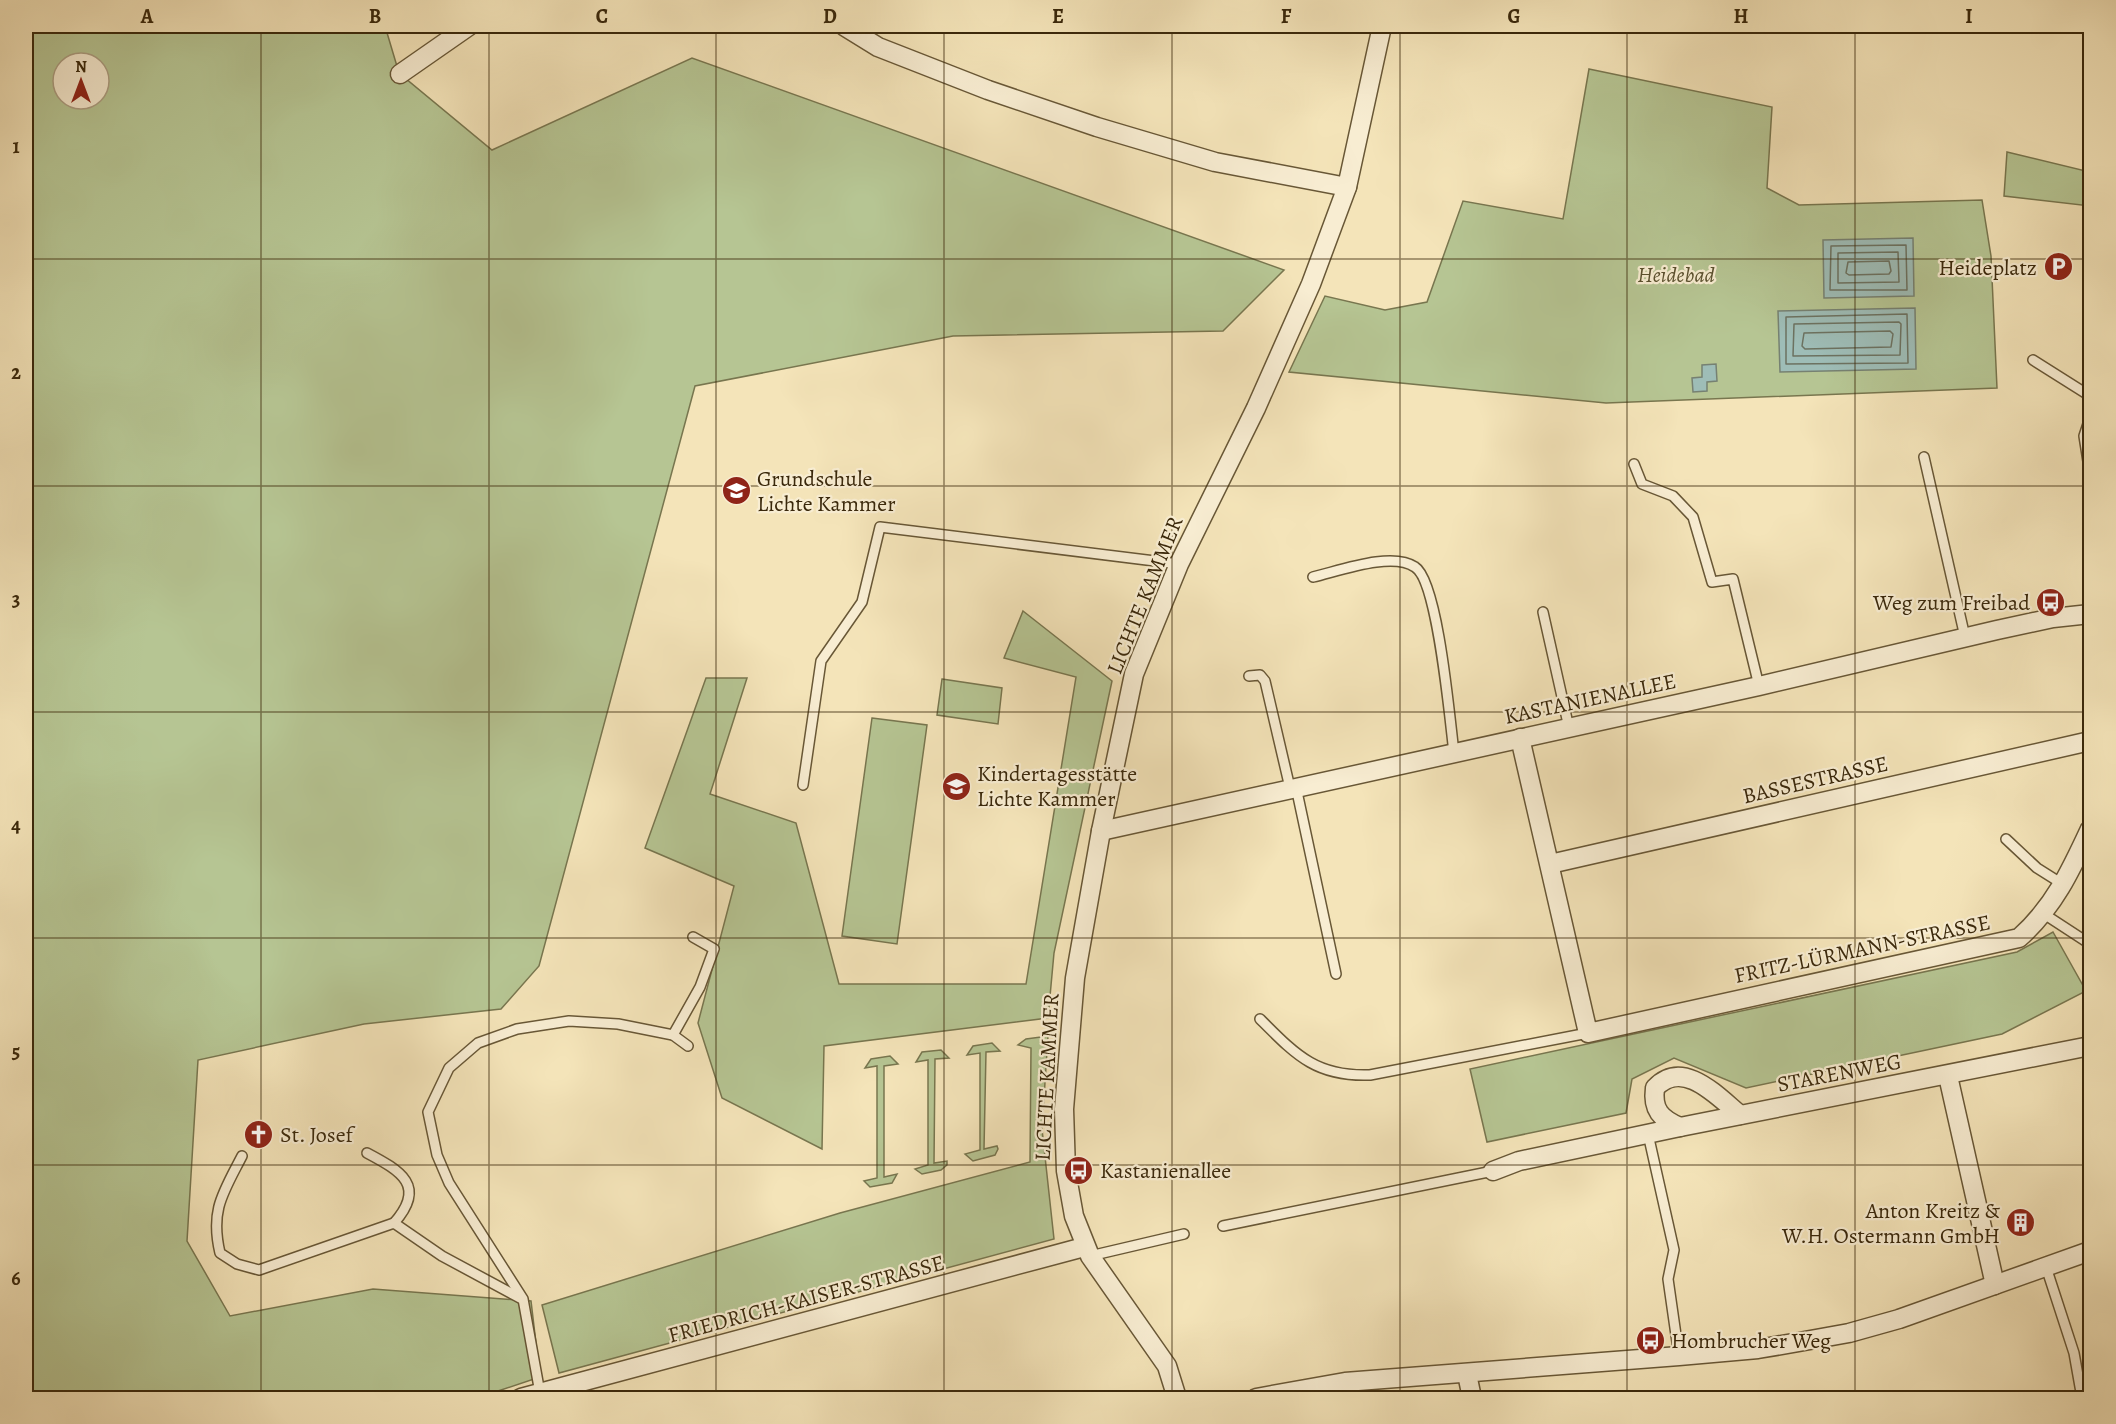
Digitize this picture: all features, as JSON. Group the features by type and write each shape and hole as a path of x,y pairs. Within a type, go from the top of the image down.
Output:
{"street":[{"path":"400,74 469,26"},
{"path":"844,26 878,47 988,90 1090,125 1215,162 1347,187"},
{"name":"LICHTE KAMMER","path":"1177,1398 1167,1366 1087,1251 1074,1216 1066,1171 1064,1109 1075,978 1101,831 1134,674 1179,564 1260,398 1311,284 1347,187 1382,26"},
{"name":"KASTANIENALLEE","path":"1101,831 1760,686 1965,637 2053,618 2091,614"},
{"path":"1520,738 1588,1033"},
{"name":"BASSESTRASSE","path":"1550,864 2091,741"},
{"name":"FRITZ-LÜRMANN-STRASSE","path":"1588,1033 2019,938 2044,914 2064,885 2091,829"},
{"name":"STARENWEG","path":"1493,1171 1519,1161 1680,1127 2091,1046"},
{"path":"1680,1127 1664,1120 1655,1109 1655,1088 1664,1078 1682,1075 1694,1080 1740,1115"},
{"path":"1948,1076 1995,1285"},
{"name":"FRIEDRICH-KAISER-STRASSE","path":"521,1398 1087,1251"},
{"path":"1256,1398 1346,1382 1758,1349 1849,1333 2091,1251"},
{"path":"1467,1374 1472,1398"}],"lane":[{"path":"2033,360 2091,396"},
{"path":"2091,418 2084,436 2091,474"},
{"path":"1924,457 1965,637"},
{"path":"1634,464 1642,484 1673,496 1693,518 1712,582 1733,579 1760,686"},
{"path":"803,785 821,661 862,602 880,528 1179,564"},
{"path":"1313,577 1390,560 1415,566 1426,577 1440,646 1454,753"},
{"path":"1543,612 1569,728"},
{"path":"1249,676 1260,675 1265,681 1293,788 1336,974"},
{"path":"2006,839 2037,868 2064,885"},
{"path":"2044,914 2091,944"},
{"path":"672,1035 700,987 714,949 693,937"},
{"name":"FRITZ-LÜRMANN-STRASSE","path":"1260,1019 1292,1050 1327,1072 1370,1076 1588,1033"},
{"path":"540,1393 523,1299 480,1236 449,1183 436,1155 428,1112 449,1068 478,1044 526,1027 569,1021 618,1024 672,1035 688,1046"},
{"path":"1648,1134 1674,1250 1668,1279 1679,1356"},
{"path":"242,1156 219,1201 215,1229 220,1253 237,1264 259,1270 394,1223 407,1208 409,1187 396,1168 367,1153"},
{"path":"1223,1226 1493,1171"},
{"path":"394,1223 442,1256 523,1299"},
{"path":"1087,1251 1184,1234"},
{"path":"2046,1266 2074,1353 2082,1398"}],"green space":[{"path":"26,26 385,26 399,73 492,150 692,58 1284,270 1223,331 953,336 695,386 539,966 501,1009 364,1024 198,1060 187,1241 230,1316 373,1289 531,1301 540,1377 492,1393 486,1398 26,1398"},
{"name":"Heidebad","path":"1589,69 1772,107 1767,188 1799,205 1982,200 1991,256 1997,388 1606,403 1289,372 1325,296 1385,310 1427,302 1463,201 1563,219"},
{"path":"2007,152 2090,172 2090,206 2004,196"},
{"path":"1023,611 1112,681 1054,953 1048,1018 824,1046 822,1149 722,1098 698,1023 734,886 645,848 706,678 747,678 710,794 796,823 839,984 1026,984 1076,677 1004,658"},
{"path":"942,679 1002,688 998,724 937,715"},
{"path":"872,718 927,725 897,944 842,936"},
{"path":"2053,932 2086,991 2002,1034 1746,1088 1674,1058 1632,1079 1626,1113 1487,1142 1470,1069 2017,952"},
{"path":"1048,1036 1042,1129 1054,1239 559,1373 542,1305 840,1213 1030,1162 1031,1048 1018,1045 1026,1039"},
{"path":"992,1043 1000,1051 986,1052 984,1149 997,1146 998,1149 995,1155 973,1161 965,1154 980,1150 980,1053 967,1055 973,1046"},
{"path":"941,1050 949,1058 935,1059 934,1163 947,1161 947,1165 941,1170 922,1174 915,1169 928,1165 928,1060 916,1062 922,1052"},
{"path":"890,1056 898,1064 884,1066 884,1177 897,1174 892,1183 870,1187 864,1181 877,1178 877,1066 865,1068 871,1059"}],"water":[{"path":"1913,238 1914,296 1824,298 1823,240"},
{"path":"1915,308 1916,369 1780,372 1778,311"},
{"path":"1716,364 1717,381 1707,382 1707,391 1693,392 1692,378 1702,377 1702,365"}],"place":[{"name":"Heideplatz","path":"2058,267"},
{"name":"Grundschule Lichte Kammer","path":"736,491"},
{"name":"Weg zum Freibad","path":"2051,602"},
{"name":"Kindertagesstätte Lichte Kammer","path":"956,786"},
{"name":"St. Josef","path":"259,1134"},
{"name":"Kastanienallee","path":"1079,1170"},
{"name":"Anton Kreitz & W.H. Ostermann GmbH","path":"2021,1223"},
{"name":"Hombrucher Weg","path":"1650,1340"}]}
